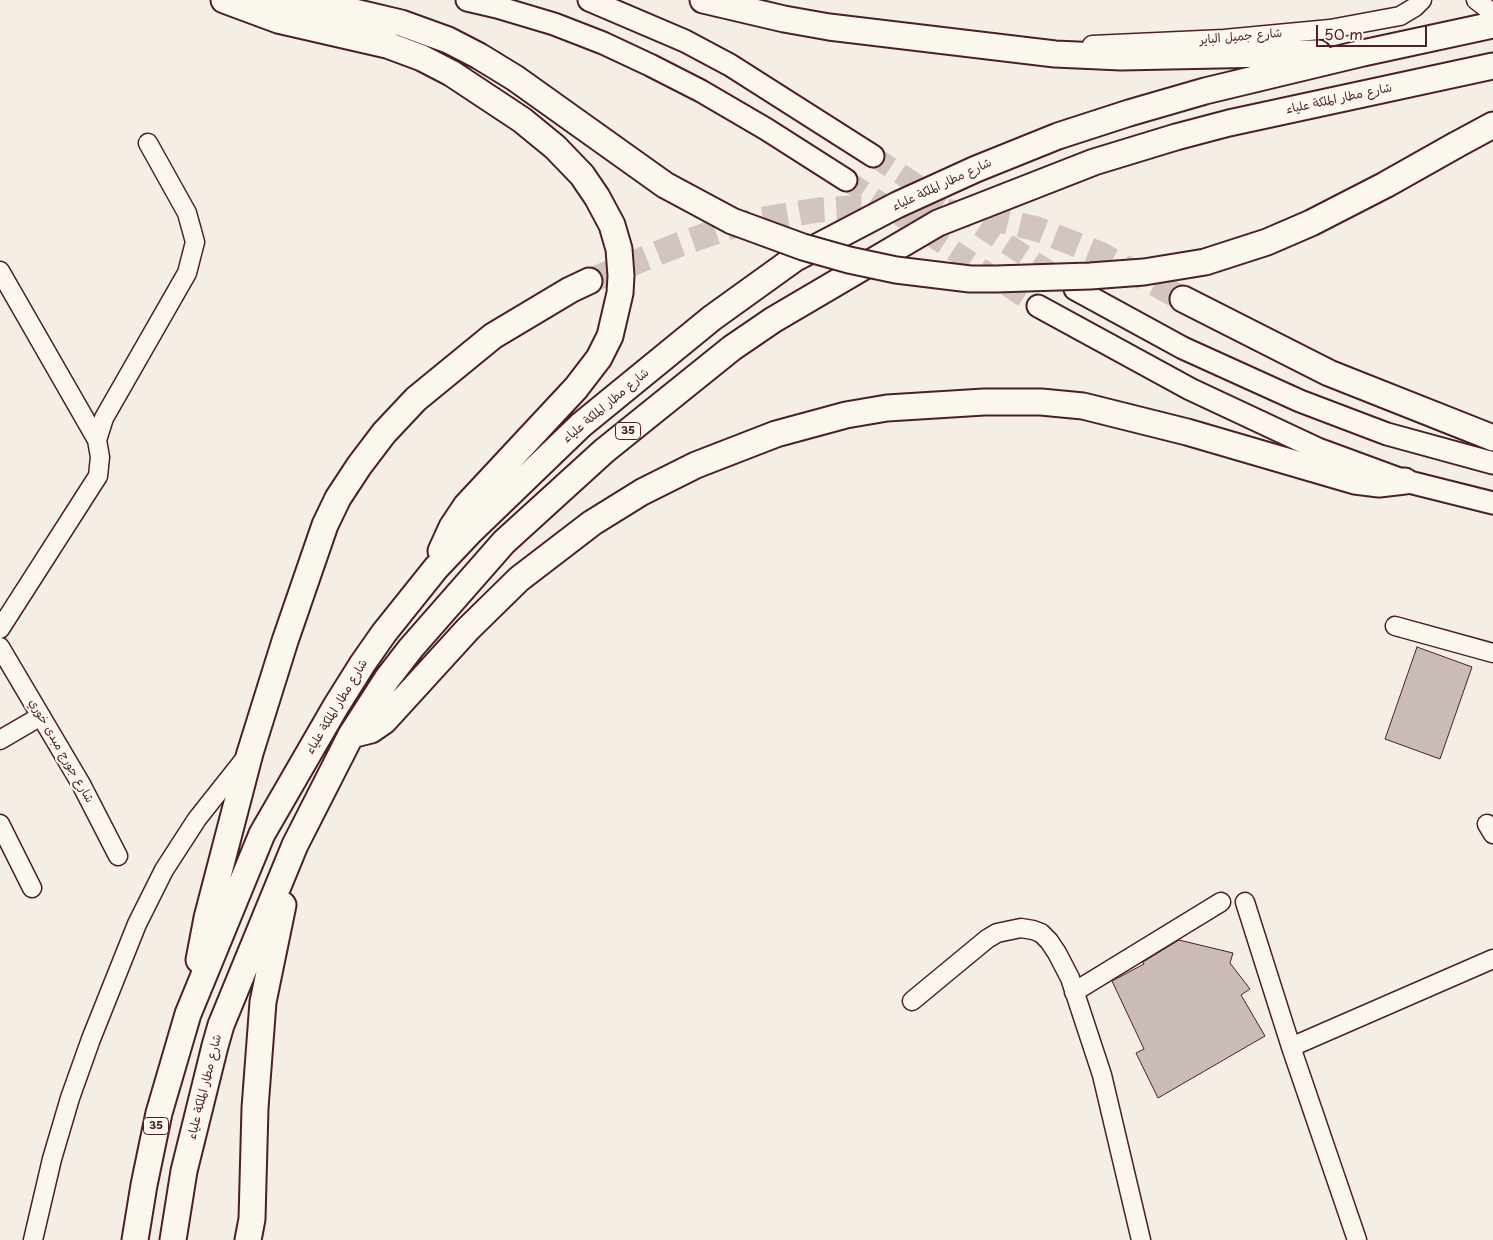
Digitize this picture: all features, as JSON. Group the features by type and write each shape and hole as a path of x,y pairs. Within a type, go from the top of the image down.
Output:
{"highway":[{"path":"224,0 278,20 387,44 422,58 451,73 522,120 554,147 582,175 597,197 614,232 621,262 620,293 610,336 600,358 550,417 466,506 446,538 436,568"},
{"path":"255,0 346,10 401,23 448,40 515,78 666,185 732,221 803,247 849,260 896,270 970,278 1072,277 1144,272 1205,262 1267,242 1311,223 1378,189 1493,125"},
{"path":"703,0 776,18 829,27 1055,54 1131,57 1363,52"},
{"name":"شارع مطار الملكة علياء","path":"135,1240 159,1112 188,1014 262,834 363,663 384,633 436,568 498,503 581,425 712,318 802,255 897,205 976,169 1058,136 1129,112 1363,52 1493,25"},
{"name":"شارع مطار الملكة علياء","path":"172,1240 184,1171 222,1025 295,845 351,735 387,679 411,648 504,542 604,451 732,348 773,320 938,223 1048,179 1131,150 1229,123 1493,66"},
{"path":"188,1014 207,918 250,753 325,525 338,498 384,433 416,399 493,336 589,280"},
{"path":"1183,299 1329,373 1493,438"},
{"path":"351,735 371,730 384,721 468,630 519,579 592,523 649,488 696,465 776,434 846,415 887,408 984,402 1041,402 1083,406 1187,432 1355,481 1379,484 1405,481"},
{"path":"248,1240 252,1219 255,1108 263,1002 295,845"}],"main road":[{"path":"467,0 554,24 603,43 650,65 701,91 766,129 846,180"},
{"path":"589,0 685,41 730,65 873,156"},
{"path":"1075,288 1183,348 1300,401 1387,434 1493,463"},
{"path":"1038,306 1190,389 1318,448 1405,481 1493,503"}],"street":[{"name":"شارع جميل الباير","path":"1055,54 1083,45 1198,41 1330,29 1400,16 1415,8 1422,0"},
{"path":"1476,0 1493,13"},
{"path":"97,440 104,418 187,273 195,242 187,213 148,143"},
{"path":"0,271 97,440 100,457 98,476 0,629"},
{"path":"1395,626 1493,653"},
{"name":"شارع جورج مبدى خوري","path":"0,647 81,784 118,856"},
{"path":"0,740 41,716"},
{"path":"33,1240 52,1159 70,1098 91,1039 137,924 164,870 196,819 250,753"},
{"path":"0,824 32,888"},
{"path":"1074,992 1221,902"},
{"path":"1245,902 1291,1046 1357,1240"},
{"path":"912,1001 986,939 997,933 1021,928 1033,930 1049,941 1064,965 1102,1075 1141,1240"},
{"path":"1291,1046 1493,959"}],"building":[{"path":"1417,647 1472,667 1440,759 1385,739"},
{"path":"1179,940 1233,953 1230,963 1250,989 1241,995 1265,1036 1158,1098 1136,1053 1144,1049 1112,981 1144,964 1143,962"}],"tunnel":[{"path":"873,156 1062,280"},
{"path":"846,180 1038,306"},
{"path":"589,281 678,245 726,228 759,220 818,210 851,208 908,209 938,210 986,217 1037,229 1100,254 1183,299"}]}
